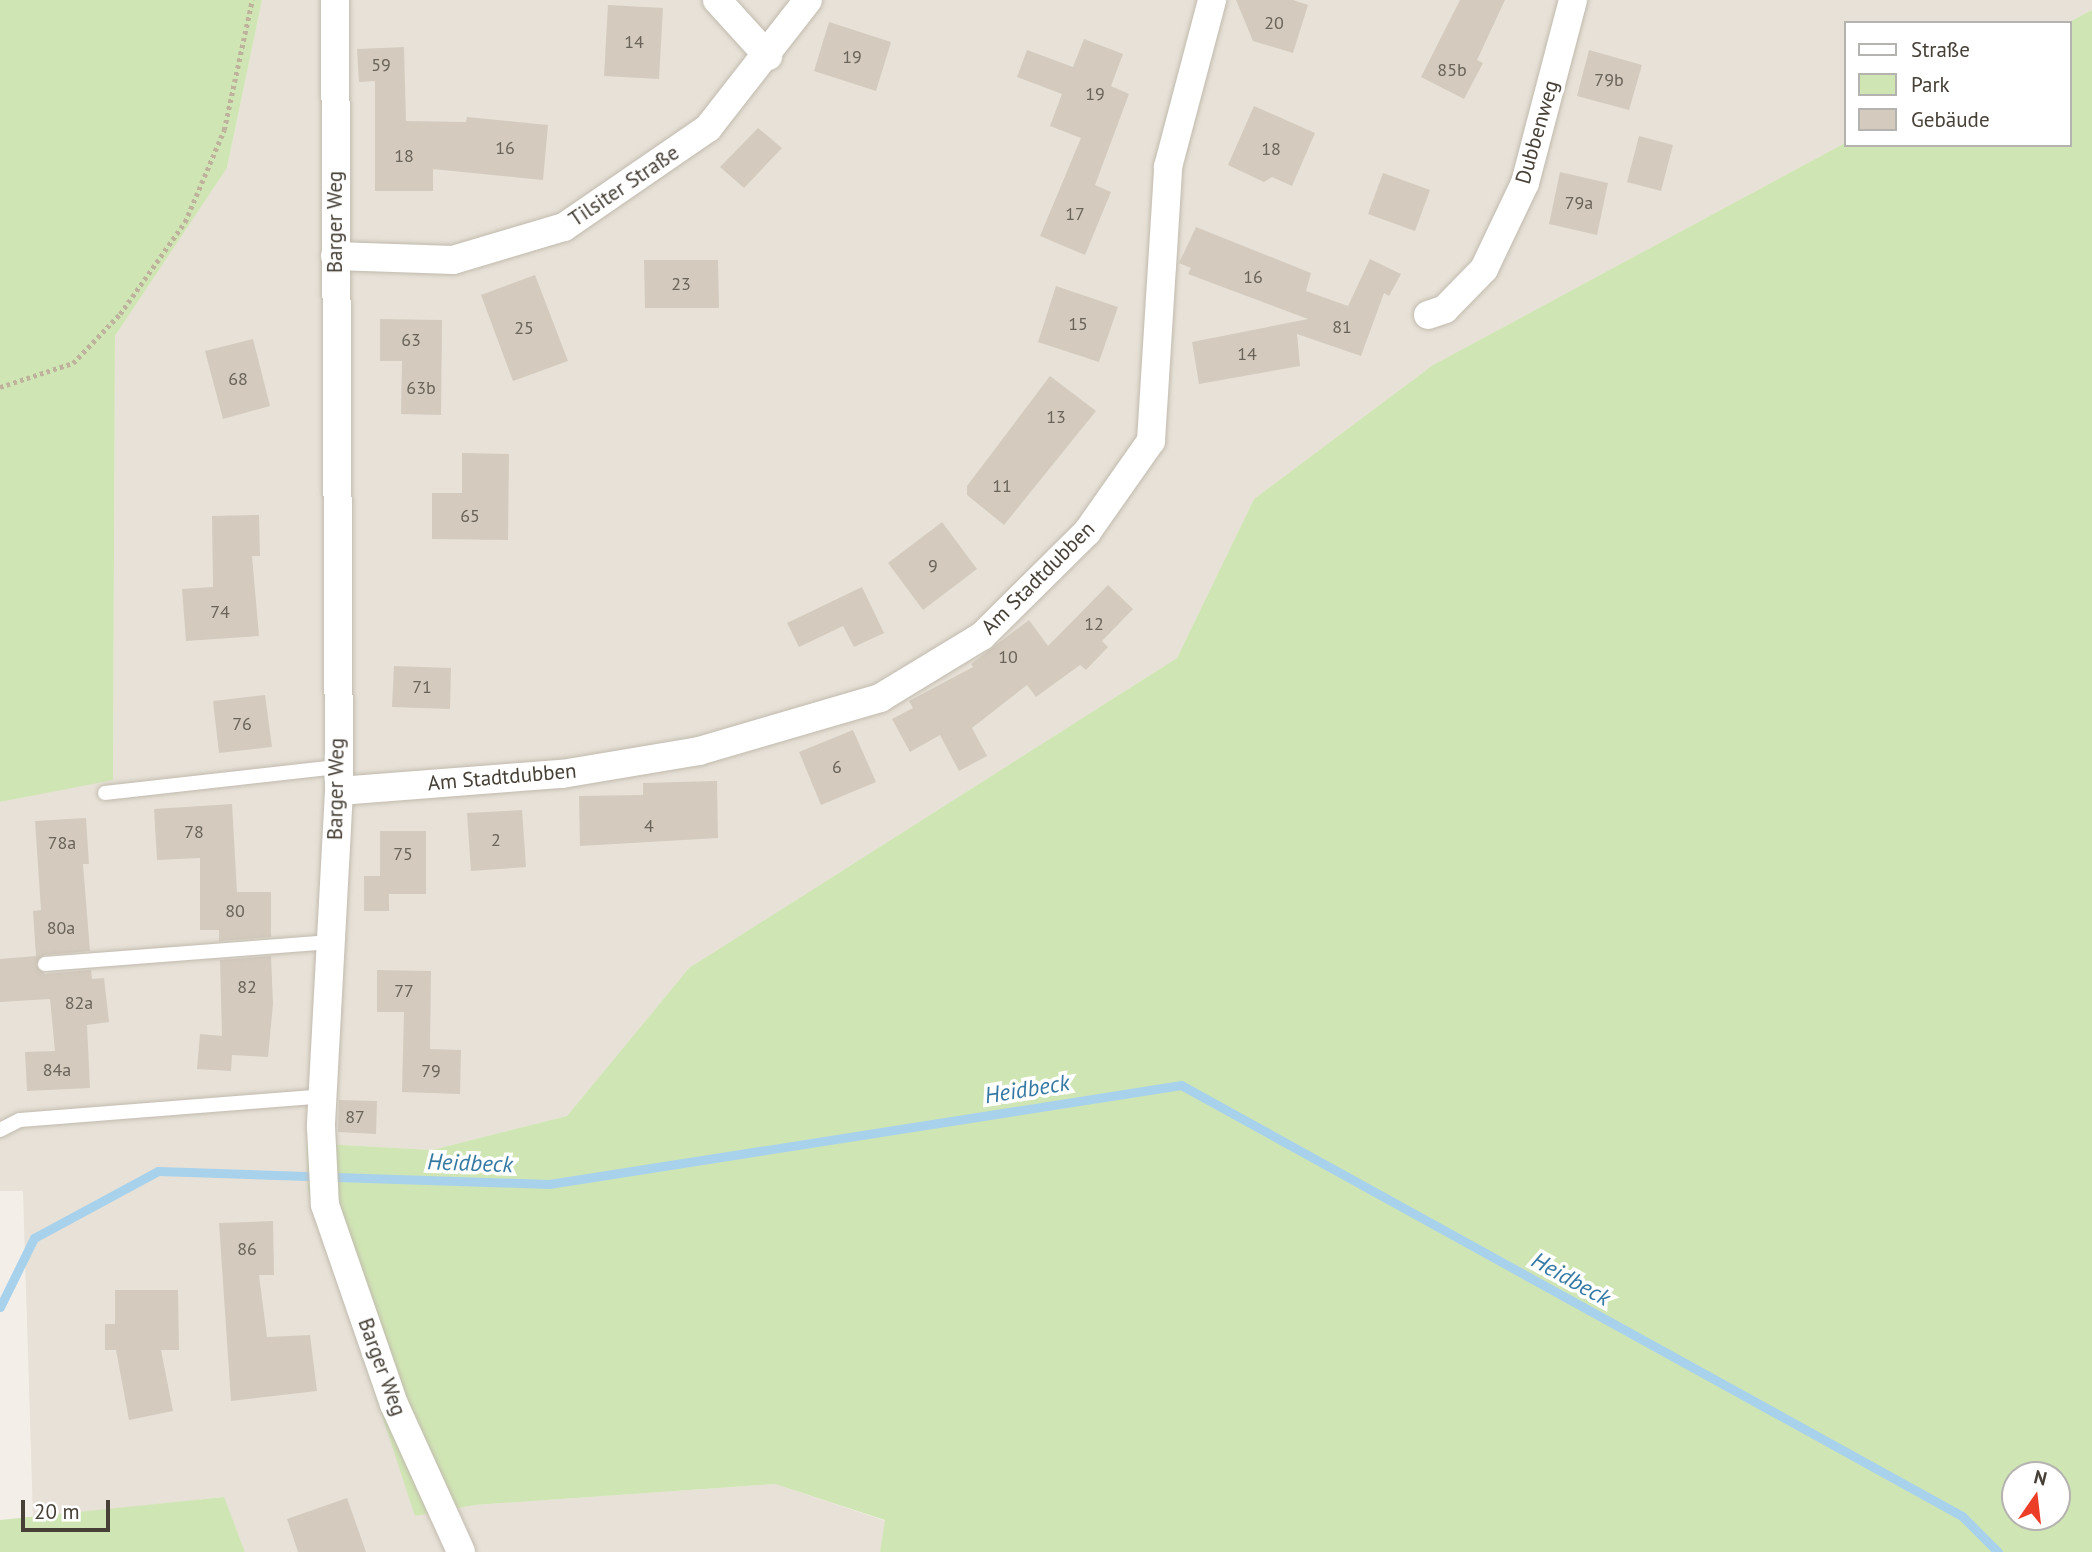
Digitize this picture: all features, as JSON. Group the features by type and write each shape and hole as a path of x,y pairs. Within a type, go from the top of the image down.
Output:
{"street":[{"name":"Barger Weg","path":"335,0 338,779 321,1127 324,1205 394,1404 461,1552"},
{"path":"717,0 768,56"},
{"name":"Tilsiter Straße","path":"335,256 453,261 564,227 708,128 768,56 808,0"},
{"name":"Am Stadtdubben","path":"338,779 562,774 699,751 880,698 982,636 1087,532 1151,441 1168,167 1212,0"},
{"name":"Dubbenweg","path":"1428,315 1445,309 1484,269 1525,183 1573,0"}],"lane":[{"path":"106,793 338,779"},
{"path":"45,964 330,942"},
{"path":"0,1130 20,1120 323,1097"}],"path":[{"path":"0,387 73,363 120,314 185,222 224,130 252,0"}],"shaded area":[{"path":"262,0 2092,0 2092,10 2071,21 1843,21 1843,144 1433,365 1254,499 1177,658 689,968 567,1116 432,1150 307,1143 415,1515 475,1505 775,1484 886,1521 880,1552 245,1552 223,1497 33,1518 23,1191 0,1191 0,802 113,779 115,336 227,168"}],"green space":[{"path":"0,0 262,0 227,168 115,336 113,780 0,802"},
{"path":"2092,10 2092,1552 880,1552 885,1520 775,1484 475,1505 415,1516 308,1190 307,1143 432,1150 567,1116 689,968 1177,658 1254,499 1433,365 1843,144 1843,147 2071,147 2071,21"},
{"path":"224,1497 245,1552 0,1552 0,1520"}],"building":[{"path":"1236,0 1293,0 1308,5 1293,53 1253,41"},
{"path":"1460,0 1505,0 1477,60 1483,63 1464,99 1421,77"},
{"path":"608,5 663,8 659,79 604,76"},
{"path":"829,22 891,42 876,91 814,71"},
{"path":"1084,39 1123,54 1111,86 1129,94 1095,185 1111,192 1085,255 1040,236 1081,138 1050,126 1062,94 1017,77 1027,50 1073,67"},
{"path":"404,47 406,121 466,122 467,117 548,125 543,180 433,169 433,191 375,191 375,81 359,82 357,49"},
{"path":"1589,50 1642,65 1629,110 1577,96"},
{"path":"1254,106 1315,133 1292,186 1272,177 1264,182 1228,165"},
{"path":"758,128 782,148 744,188 720,167"},
{"path":"1639,136 1673,145 1661,191 1627,182"},
{"path":"1560,172 1608,183 1597,235 1549,224"},
{"path":"1383,173 1430,190 1415,231 1368,214"},
{"path":"1196,227 1311,273 1306,291 1348,306 1370,259 1401,274 1389,296 1384,293 1361,356 1297,334 1300,366 1199,384 1192,342 1308,319 1188,274 1191,268 1179,263"},
{"path":"644,260 718,260 719,308 645,308"},
{"path":"535,275 568,361 513,381 481,295"},
{"path":"1056,286 1118,307 1099,362 1038,342"},
{"path":"380,319 442,320 441,415 401,414 402,361 380,361"},
{"path":"253,339 270,406 223,419 205,351"},
{"path":"1050,376 1096,411 1004,525 967,495 967,486"},
{"path":"462,453 509,454 508,540 432,539 432,493 462,493"},
{"path":"259,515 260,556 252,556 259,636 186,641 182,589 213,587 212,516"},
{"path":"942,522 977,569 923,610 888,563"},
{"path":"1108,585 1133,609 1102,641 1108,647 1086,670 1080,665 1036,697 1027,685 972,728 987,756 959,771 940,735 910,752 892,719 913,708 909,701 973,667 971,664 1029,620 1048,646"},
{"path":"862,587 884,633 854,647 843,626 799,647 787,623"},
{"path":"394,666 451,668 450,709 392,707"},
{"path":"265,695 272,747 219,753 213,701"},
{"path":"853,730 876,782 821,805 799,752"},
{"path":"717,781 718,838 580,846 579,796 643,795 643,783"},
{"path":"232,804 237,892 271,892 271,937 219,941 219,930 200,930 200,858 157,860 154,809"},
{"path":"522,810 526,867 471,871 467,813"},
{"path":"86,818 89,864 83,864 90,951 44,955 36,965 45,974 91,970 92,979 104,978 109,1022 87,1025 90,1088 27,1091 25,1052 55,1051 50,999 0,1002 0,959 36,956 33,911 41,910 35,821"},
{"path":"380,831 426,831 426,894 389,894 389,911 364,911 364,876 380,876"},
{"path":"271,956 273,1004 268,1057 232,1055 231,1071 197,1069 200,1034 222,1036 220,960"},
{"path":"377,970 431,971 430,1049 461,1050 460,1094 402,1092 404,1012 377,1012"},
{"path":"339,1100 377,1101 376,1134 338,1132"},
{"path":"273,1221 274,1275 259,1275 267,1337 310,1335 317,1391 231,1401 219,1223"},
{"path":"115,1290 178,1290 179,1350 161,1350 173,1411 129,1420 116,1350 105,1350 105,1324 115,1324"},
{"path":"347,1498 366,1552 298,1552 287,1519"}],"waterway":[{"name":"Heidbeck","path":"0,1307 34,1238 158,1171 549,1184 1181,1085 1962,1516 1998,1552"}]}
